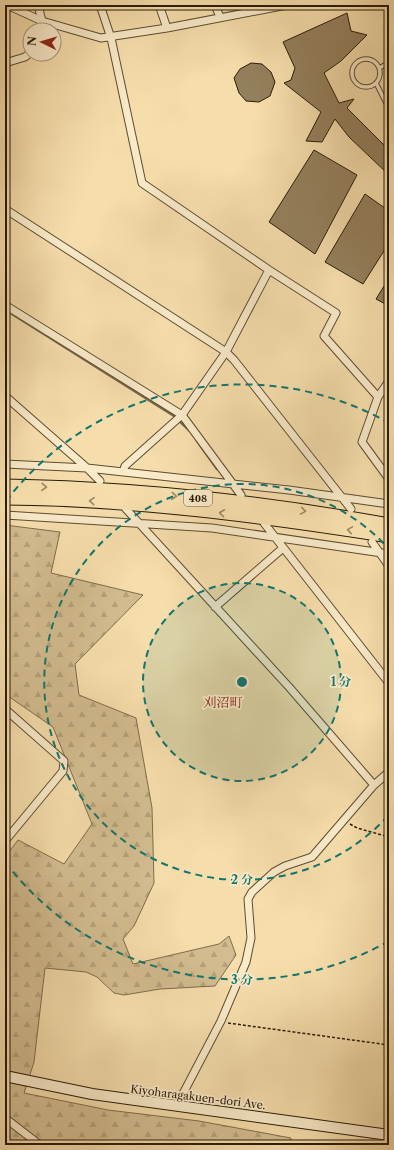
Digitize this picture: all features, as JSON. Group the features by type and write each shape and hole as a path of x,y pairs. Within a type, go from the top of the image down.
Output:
{"highway":[{"name":"408","path":"5,486 128,492 209,499 276,506 389,525"},
{"name":"408","path":"5,498 87,501 192,510 306,523 389,536"}],"street":[{"path":"7,5 42,21 101,38 111,38 167,28 271,6 287,5"},
{"path":"38,5 42,21"},
{"path":"100,5 111,38 142,183 268,270 336,313 324,336 378,397"},
{"path":"158,5 167,28"},
{"path":"215,5 220,17"},
{"path":"5,63 22,58"},
{"path":"5,209 226,352 344,497 352,509"},
{"path":"123,472 125,466 182,415 226,352 268,270"},
{"path":"5,305 182,415 241,495"},
{"path":"389,382 378,397 362,442 389,479"},
{"path":"5,396 100,481"},
{"path":"5,464 87,468 344,497 389,504"},
{"path":"126,509 289,687 374,785"},
{"path":"5,515 137,522 212,528 389,554"},
{"path":"264,523 389,683"},
{"path":"372,542 389,566"},
{"path":"215,607 283,548"},
{"path":"5,709 61,757 64,761 64,766 60,774 5,841"},
{"path":"177,1105 221,1021 242,974 249,954 251,938 248,899 252,892 274,872 285,866 312,857 345,821 374,785 389,772"},
{"name":"Kiyoharagakuen-dori Ave.","path":"5,1076 92,1094 389,1134"},
{"path":"5,1118 40,1145"}],"lane":[{"path":"363,59 373,61 379,68 379,78 376,83 369,86 358,84 354,80 352,69 358,61 363,59"},
{"path":"379,68 389,63"},
{"path":"376,83 389,109"}],"path":[{"path":"345,821 357,828 389,837"},
{"path":"221,1021 389,1045"}],"green space":[{"path":"5,525 60,532 51,573 143,595 75,664 79,695 136,718 152,808 154,883 134,926 123,939 133,964 219,944 229,936 236,955 215,986 160,989 124,995 114,993 97,977 86,972 45,968 34,1062 24,1093 108,1110 199,1121 291,1138 291,1145 5,1145 5,857 18,840 64,864 92,824 53,727 5,694"}],"building":[{"path":"347,13 351,31 367,35 341,61 324,73 339,103 354,99 347,108 389,150 389,175 349,137 335,119 322,142 306,141 321,112 284,83 291,80 295,68 283,42"},
{"path":"251,63 262,64 271,72 275,82 270,96 259,102 246,101 239,93 234,78 240,69"},
{"path":"314,150 357,175 315,254 269,222"},
{"path":"365,194 389,211 389,243 363,284 325,262"},
{"path":"389,278 389,306 376,299"}],"waterway":[{"path":"12,314 174,416 190,431"},
{"path":"197,441 217,469"}],"district":[{"name":"刈沼町","path":"223,702"}]}
